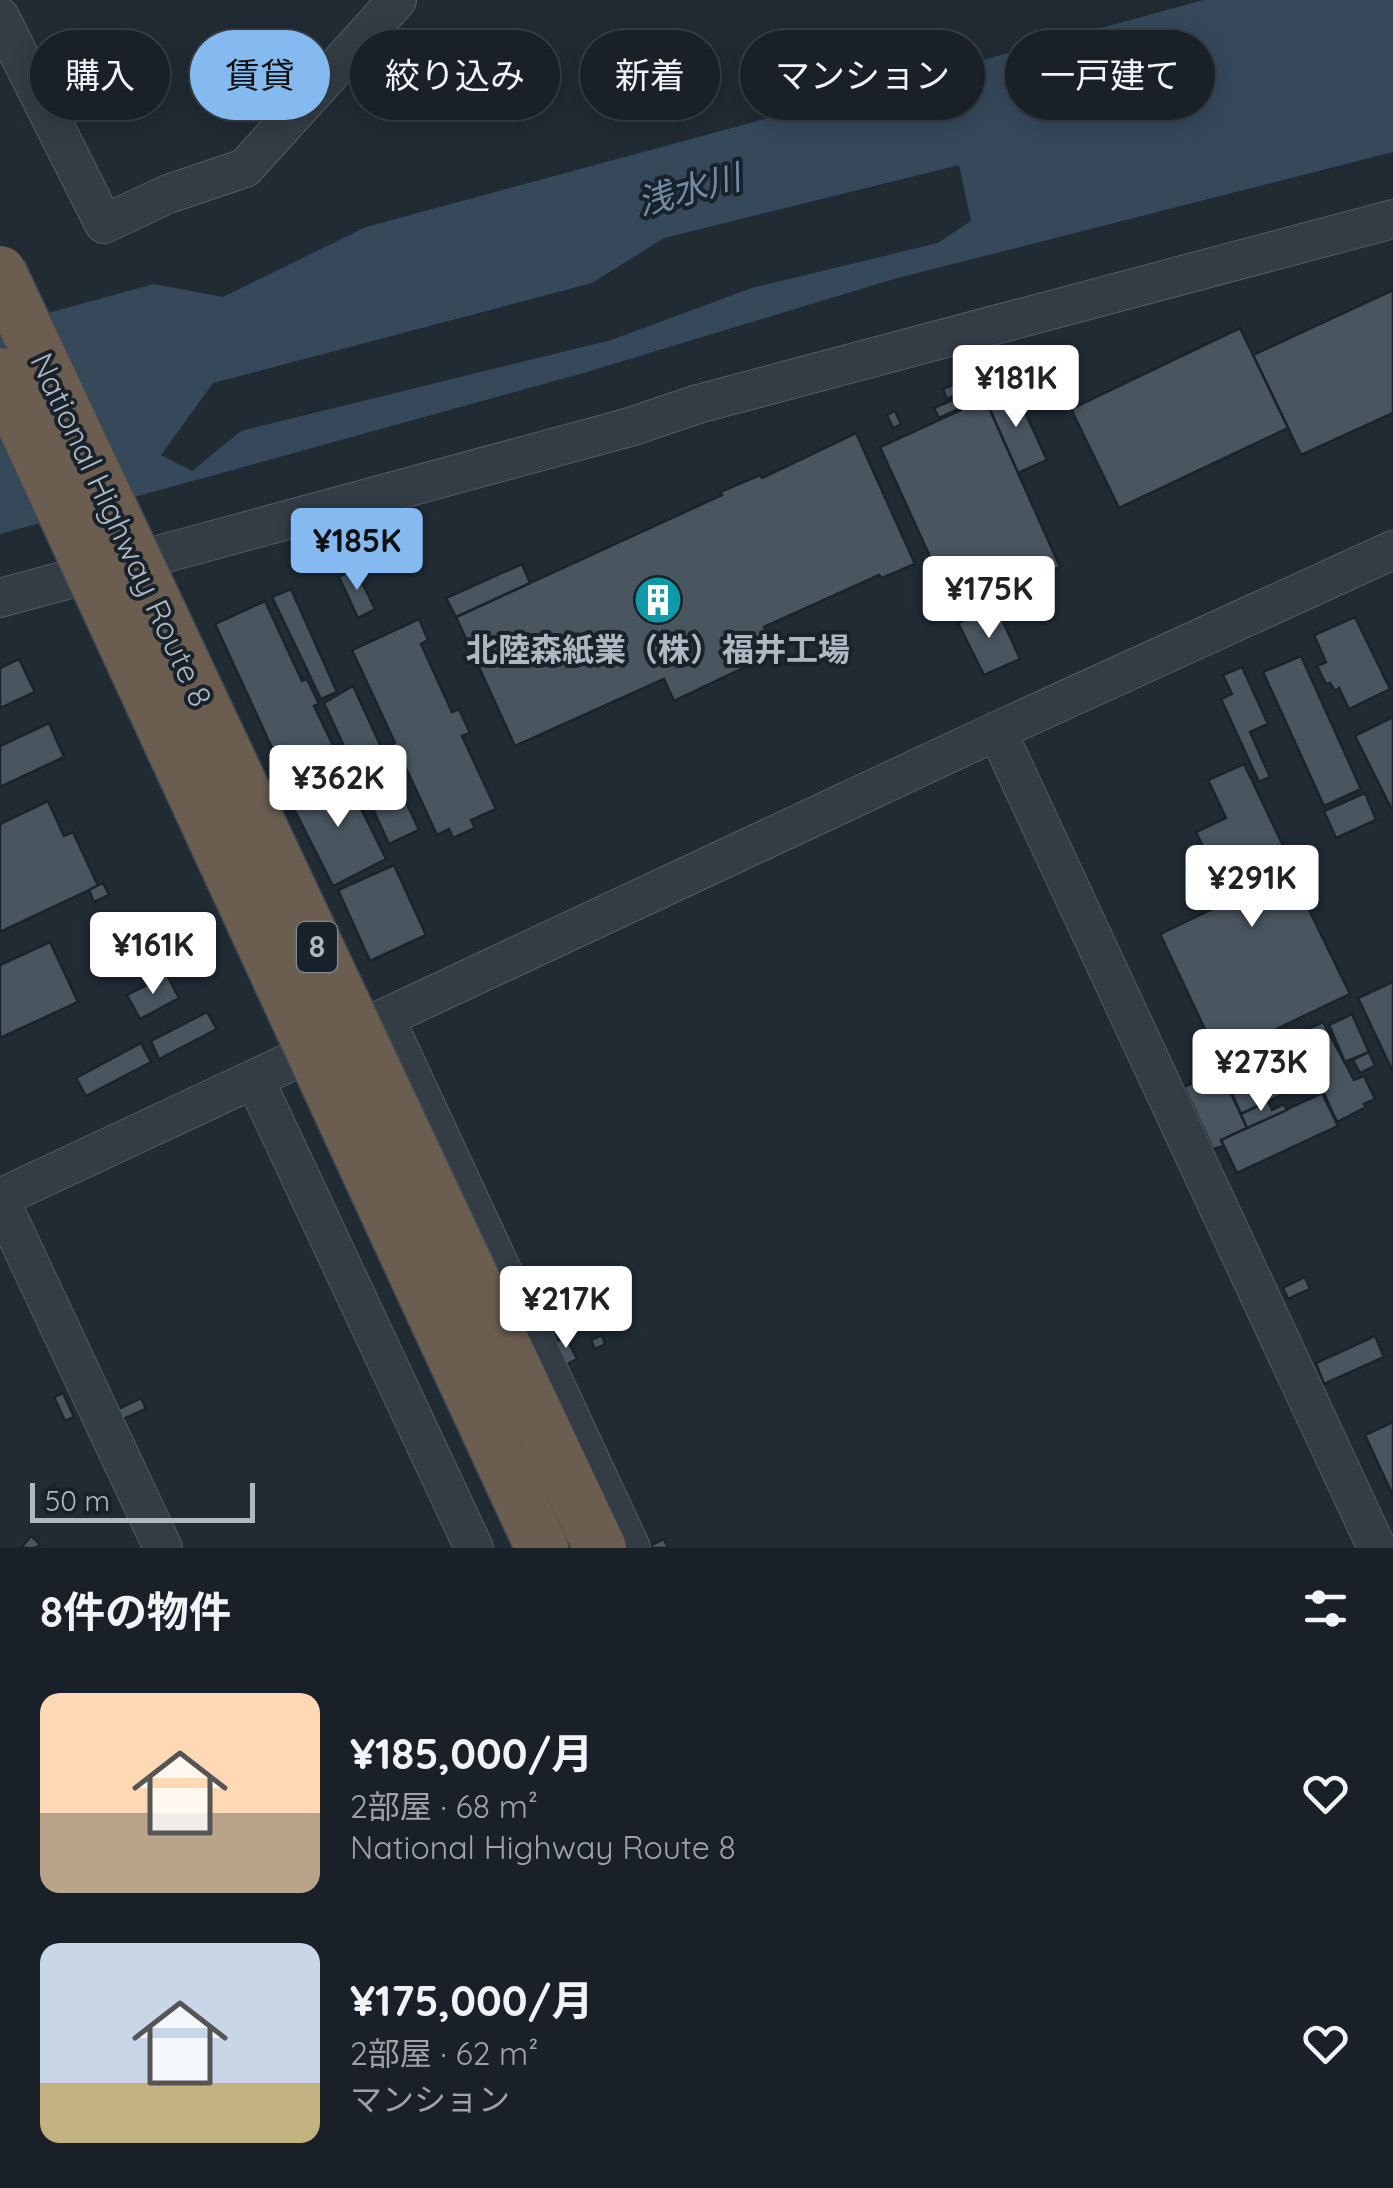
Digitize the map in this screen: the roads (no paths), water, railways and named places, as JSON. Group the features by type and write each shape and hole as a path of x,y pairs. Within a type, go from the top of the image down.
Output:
{"highway":[{"name":"National Highway Route 8","path":"0,272 462,1315 542,1548"},
{"name":"National Highway Route 8","path":"0,374 462,1315 600,1548"}],"street":[{"path":"0,17 104,224 168,194 245,168 398,0"},
{"path":"0,598 630,427 718,398 1393,219"},
{"path":"164,1548 0,1199 997,731 1392,554"},
{"path":"997,731 1377,1548"},
{"path":"385,1018 631,1548"},
{"path":"255,1080 474,1548"}],"water":[{"name":"浅水川","path":"1204,0 1393,0 1393,152 894,279 580,374 0,534 0,326 154,284 223,297 366,227 761,120 985,120 985,59 1005,54 1005,120 1215,120 1215,30 1093,30","holes":["959,165 971,221 938,243 752,288 611,340 241,431 192,471 161,455 213,383 592,283 664,238"]}],"place":[{"name":"北陸森紙業（株）福井工場","path":"658,600"}]}
